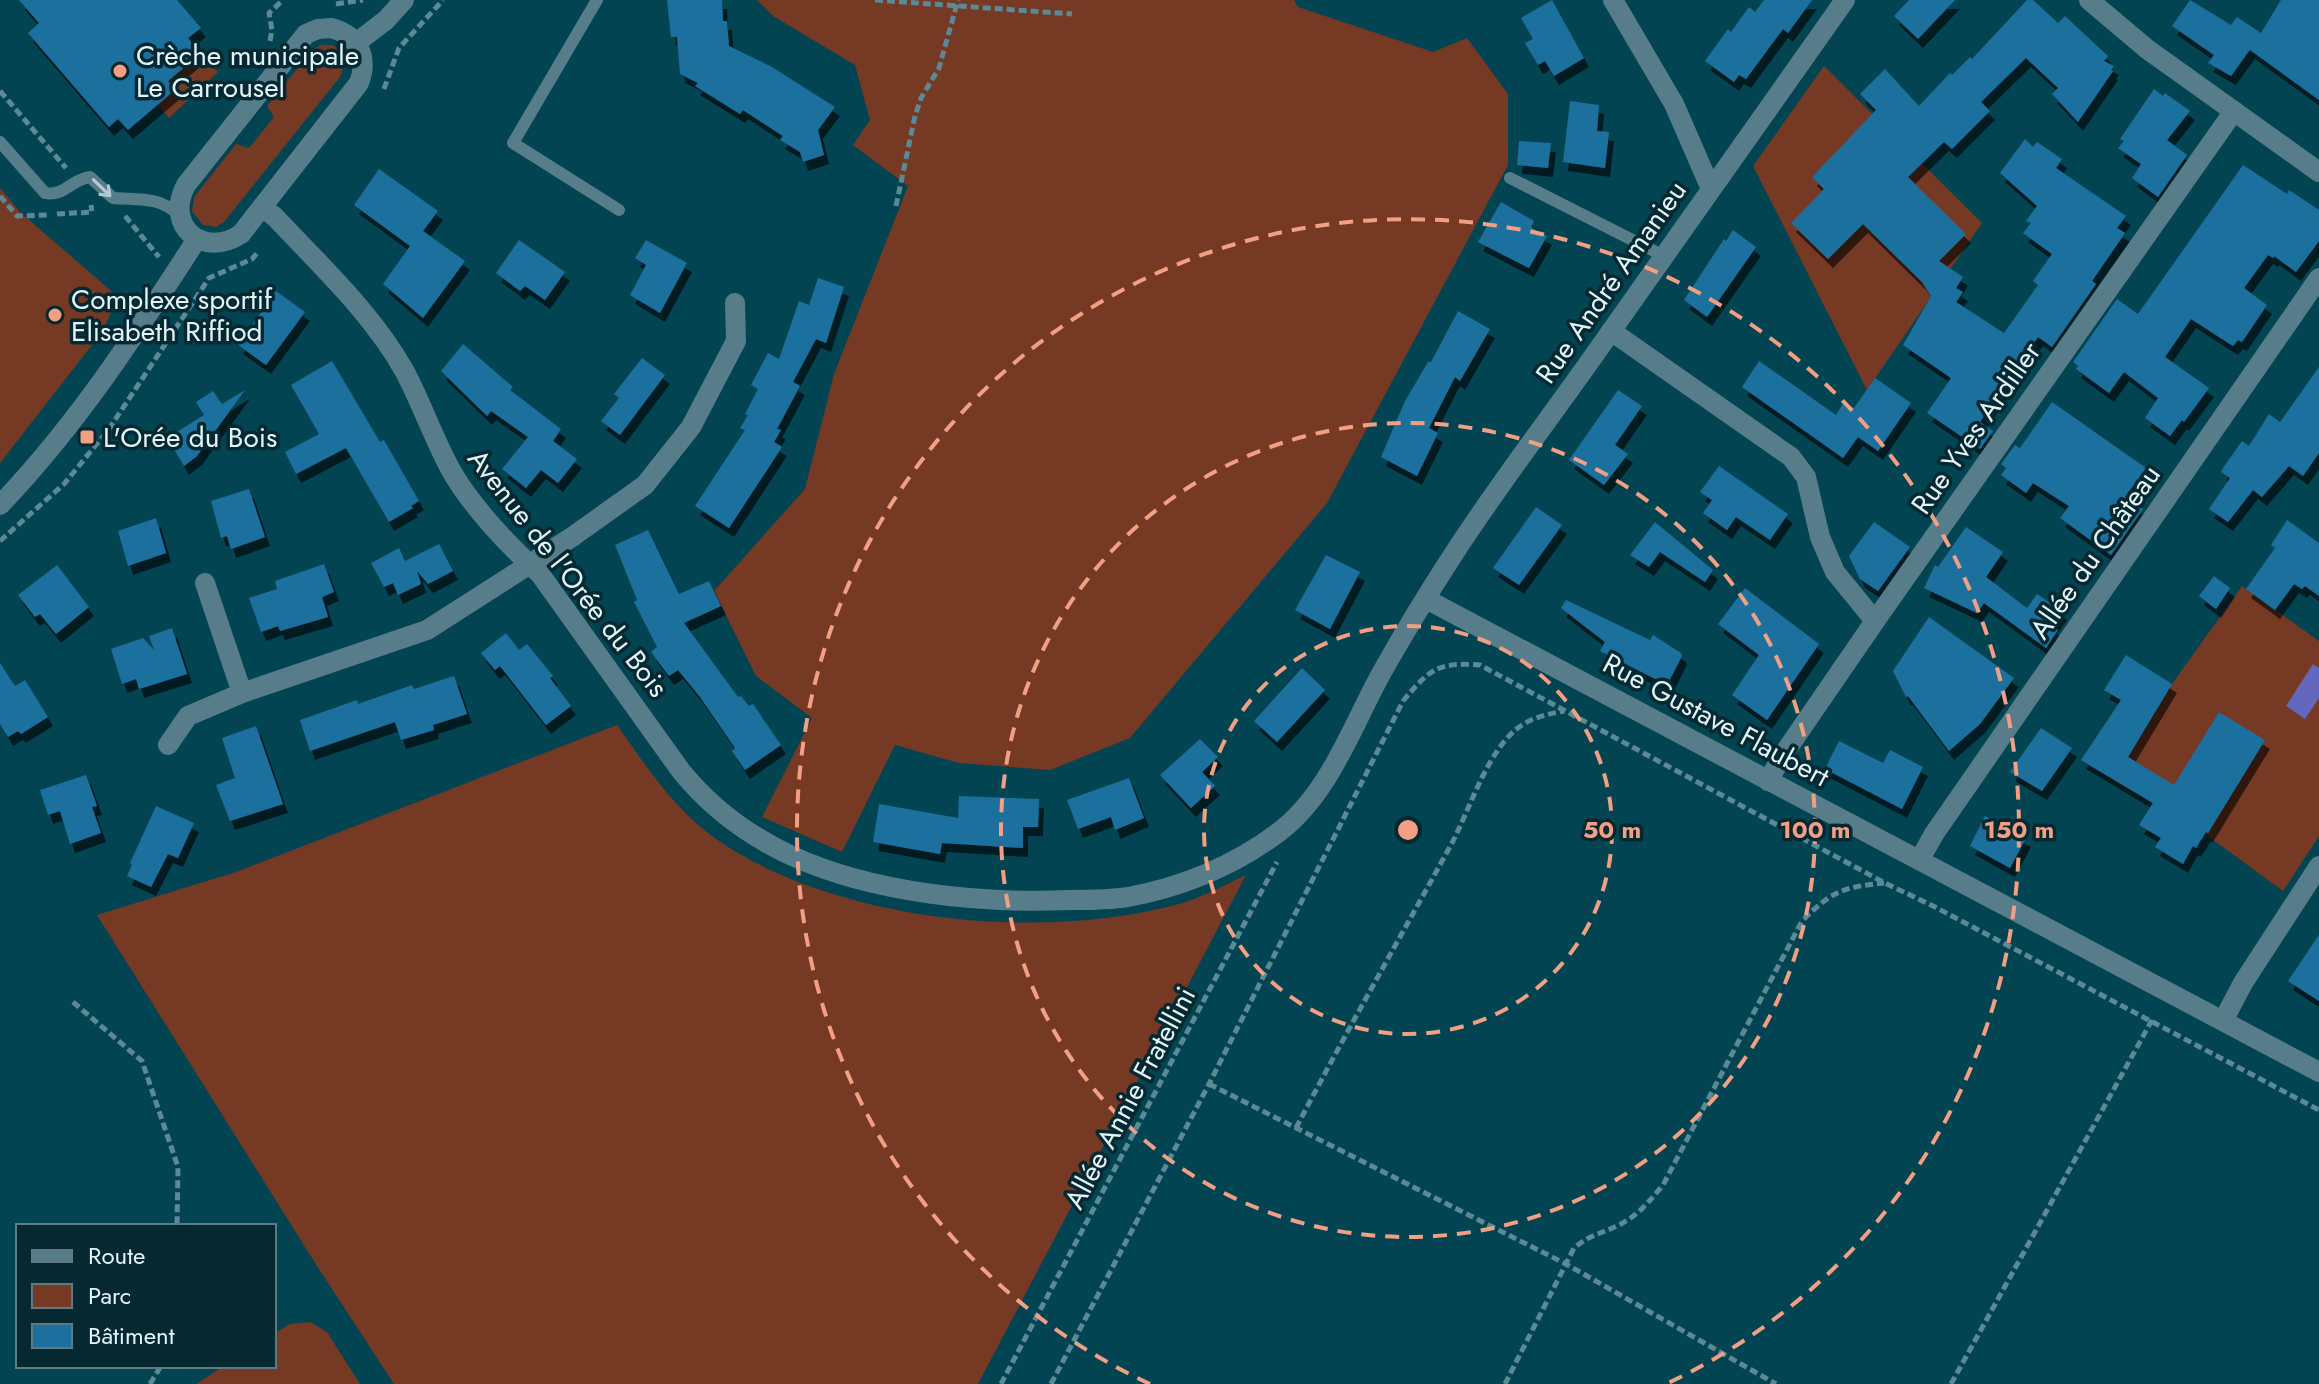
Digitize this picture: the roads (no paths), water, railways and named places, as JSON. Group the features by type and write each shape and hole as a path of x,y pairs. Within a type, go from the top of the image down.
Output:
{"street":[{"path":"356,43 386,20 404,0"},
{"path":"1613,0 1674,104 1711,189"},
{"name":"Rue André Amanieu","path":"1426,599 1454,553 1845,0"},
{"path":"2089,0 2147,49 2319,172"},
{"path":"318,29 343,31 356,43 364,62 359,83 262,207 241,234 232,240 211,244 197,239 184,226 180,216 180,198 186,185 306,34 318,29"},
{"name":"Rue Yves Ardiller","path":"1768,781 1875,621 2234,111"},
{"name":"Avenue de l'Orée du Bois","path":"262,207 344,290 381,336 404,371 454,475 511,546 540,574 702,797 763,840 794,857 830,870 890,886 953,897 1029,902 1126,897 1182,884 1218,869 1281,831 1309,804 1381,673 1426,599"},
{"path":"0,505 30,475 79,415 163,295 197,239"},
{"name":"Allée du Château","path":"1920,859 1943,821 2319,278"},
{"path":"168,745 188,716 242,693 427,630 530,565 645,485 691,427 736,341 735,303"},
{"path":"1611,331 1791,457 1806,477 1820,537 1835,572 1875,621"},
{"path":"205,583 242,693"},
{"name":"Rue Gustave Flaubert","path":"1426,599 2319,1072"},
{"path":"2223,1021 2243,983 2319,866"}],"lane":[{"path":"597,0 513,143 619,210"},
{"path":"0,142 45,193 53,195 82,178 90,177 113,198 164,203 180,216"},
{"path":"1510,178 1664,256"}],"place":[{"name":"Crèche municipale Le Carrousel","path":"120,71"},
{"name":"Complexe sportif Elisabeth Riffiod","path":"55,315"},
{"name":"L'Orée du Bois","path":"87,437"}]}
